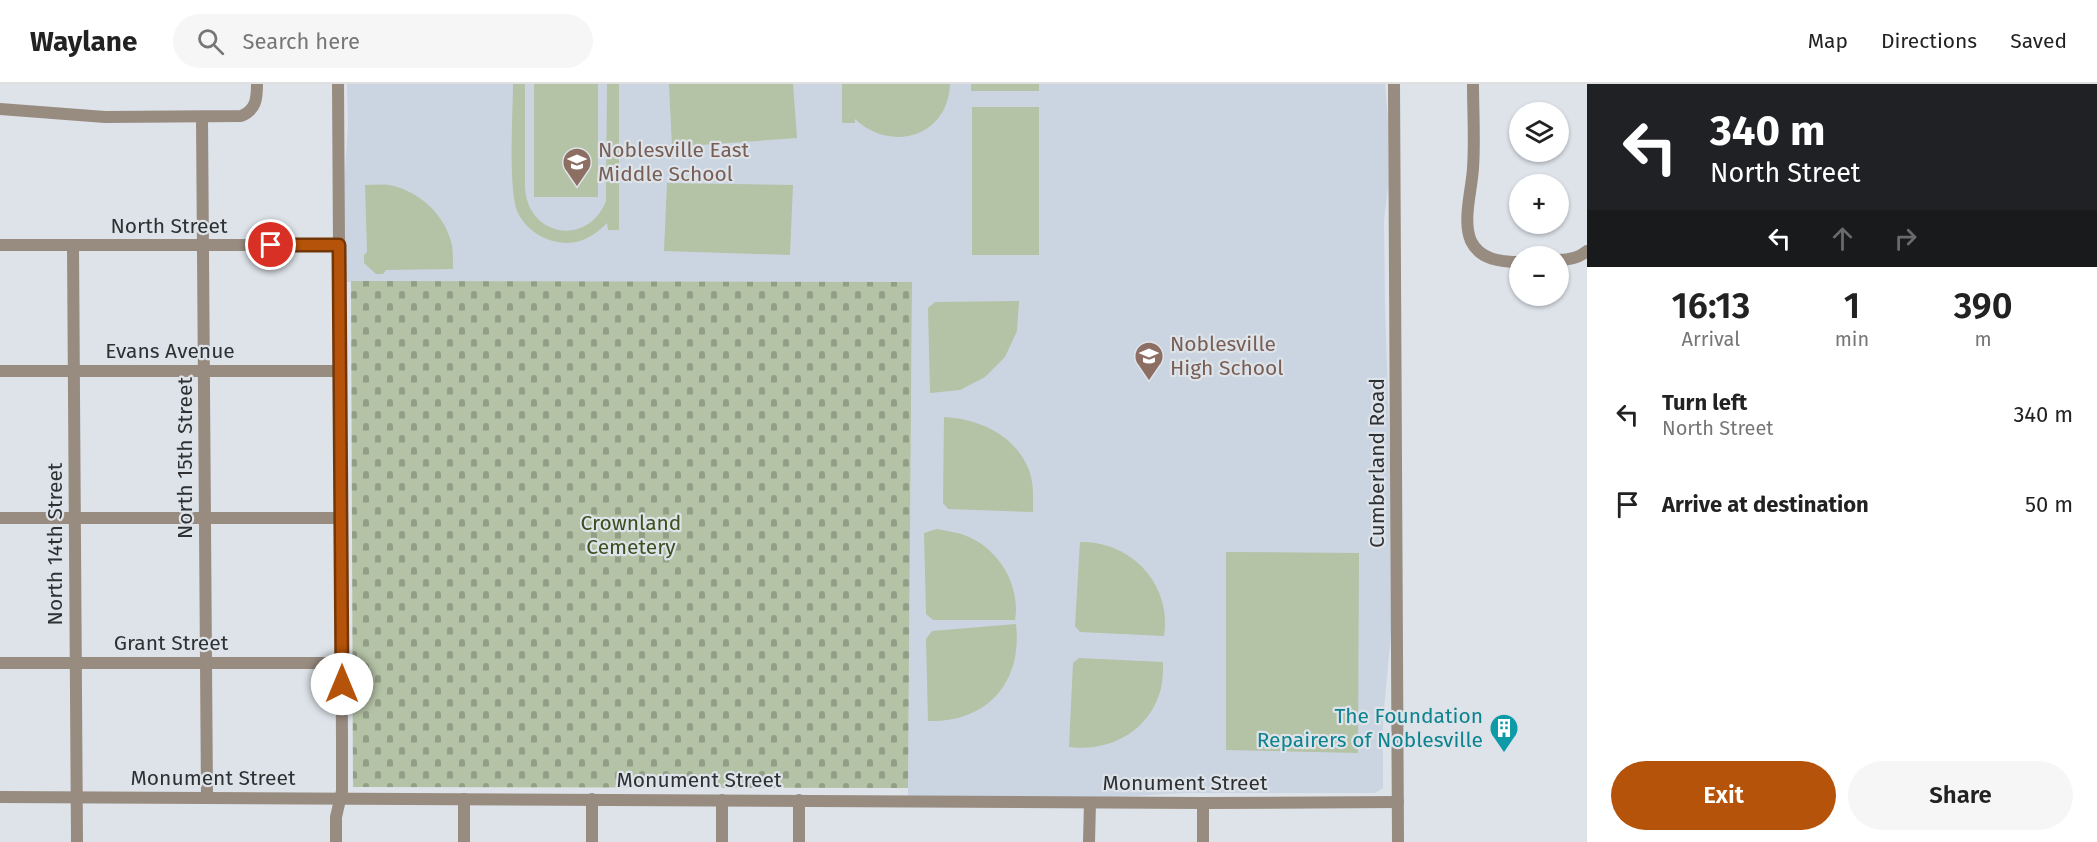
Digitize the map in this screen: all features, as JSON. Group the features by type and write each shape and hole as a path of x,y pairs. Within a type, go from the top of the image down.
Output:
{"street":[{"path":"0,109 105,117 241,116 253,108 257,97 257,84"},
{"path":"336,842 336,817 341,798 342,663 338,84"},
{"name":"Cumberland Road","path":"1394,84 1398,842"},
{"path":"1473,84 1473,158 1468,204 1468,231 1476,248 1490,259 1509,261"},
{"name":"North 15th Street","path":"202,117 207,798"},
{"name":"North Street","path":"0,245 339,245"},
{"name":"North 14th Street","path":"73,245 77,842"},
{"path":"1569,259 1587,251"},
{"name":"Evans Avenue","path":"0,371 340,371"},
{"path":"0,518 341,518"},
{"name":"Grant Street","path":"0,663 342,663"},
{"name":"Monument Street","path":"0,797 1090,803 1398,802"},
{"path":"464,799 464,842"},
{"path":"592,799 592,842"},
{"path":"722,800 722,842"},
{"path":"799,800 799,842"},
{"path":"1089,842 1090,803"},
{"path":"1203,803 1203,842"}],"shaded area":[{"name":"Noblesville High School","path":"347,84 1385,84 1388,121 1388,187 1384,221 1390,460 1391,632 1383,721 1383,788 1375,793 1184,793 1116,797 908,796 912,282 342,282 343,201 348,126"}],"green space":[{"path":"513,84 525,84 525,188 529,205 536,217 547,226 560,230 573,230 586,225 597,216 606,201 607,84 619,84 619,230 608,230 607,223 590,237 576,242 561,243 537,234 521,218 513,188"},
{"path":"534,84 598,84 598,197 534,197"},
{"path":"669,84 793,84 797,138 672,147"},
{"path":"842,84 950,84 947,102 939,117 929,127 915,134 900,137 885,135 869,129 855,119 855,123 842,123"},
{"path":"971,84 1039,84 1039,91 971,91"},
{"path":"972,107 1039,107 1039,255 972,255"},
{"path":"667,183 793,185 790,255 664,251"},
{"path":"365,185 400,188 430,206 449,234 453,269 386,270 383,274 376,274 364,263 364,255 367,252"},
{"name":"Crownland Cemetery","path":"351,281 912,282 908,788 353,787"},
{"path":"1019,301 1017,331 1005,357 985,377 960,390 930,393 928,308 935,302"},
{"path":"944,417 983,425 995,431 1015,447 1031,475 1033,512 948,509 943,503"},
{"path":"937,529 961,534 976,541 997,558 1010,581 1014,594 1015,620 933,620 926,614 924,533"},
{"path":"1080,542 1116,549 1144,569 1161,599 1165,617 1164,636 1080,632 1075,626"},
{"path":"1226,552 1359,553 1358,753 1226,750"},
{"path":"1016,624 1017,645 1013,664 1007,681 996,695 983,707 967,715 949,720 928,721 926,639 932,631"},
{"path":"1079,658 1163,662 1161,687 1153,708 1145,720 1124,737 1098,746 1069,747 1073,663"}],"place":[{"name":"Noblesville East Middle School","path":"577,188"},
{"name":"Noblesville High School","path":"1149,382"},
{"name":"The Foundation Repairers of Noblesville","path":"1504,754"}],"route":[{"path":"271,245 339,245 342,684"}]}
